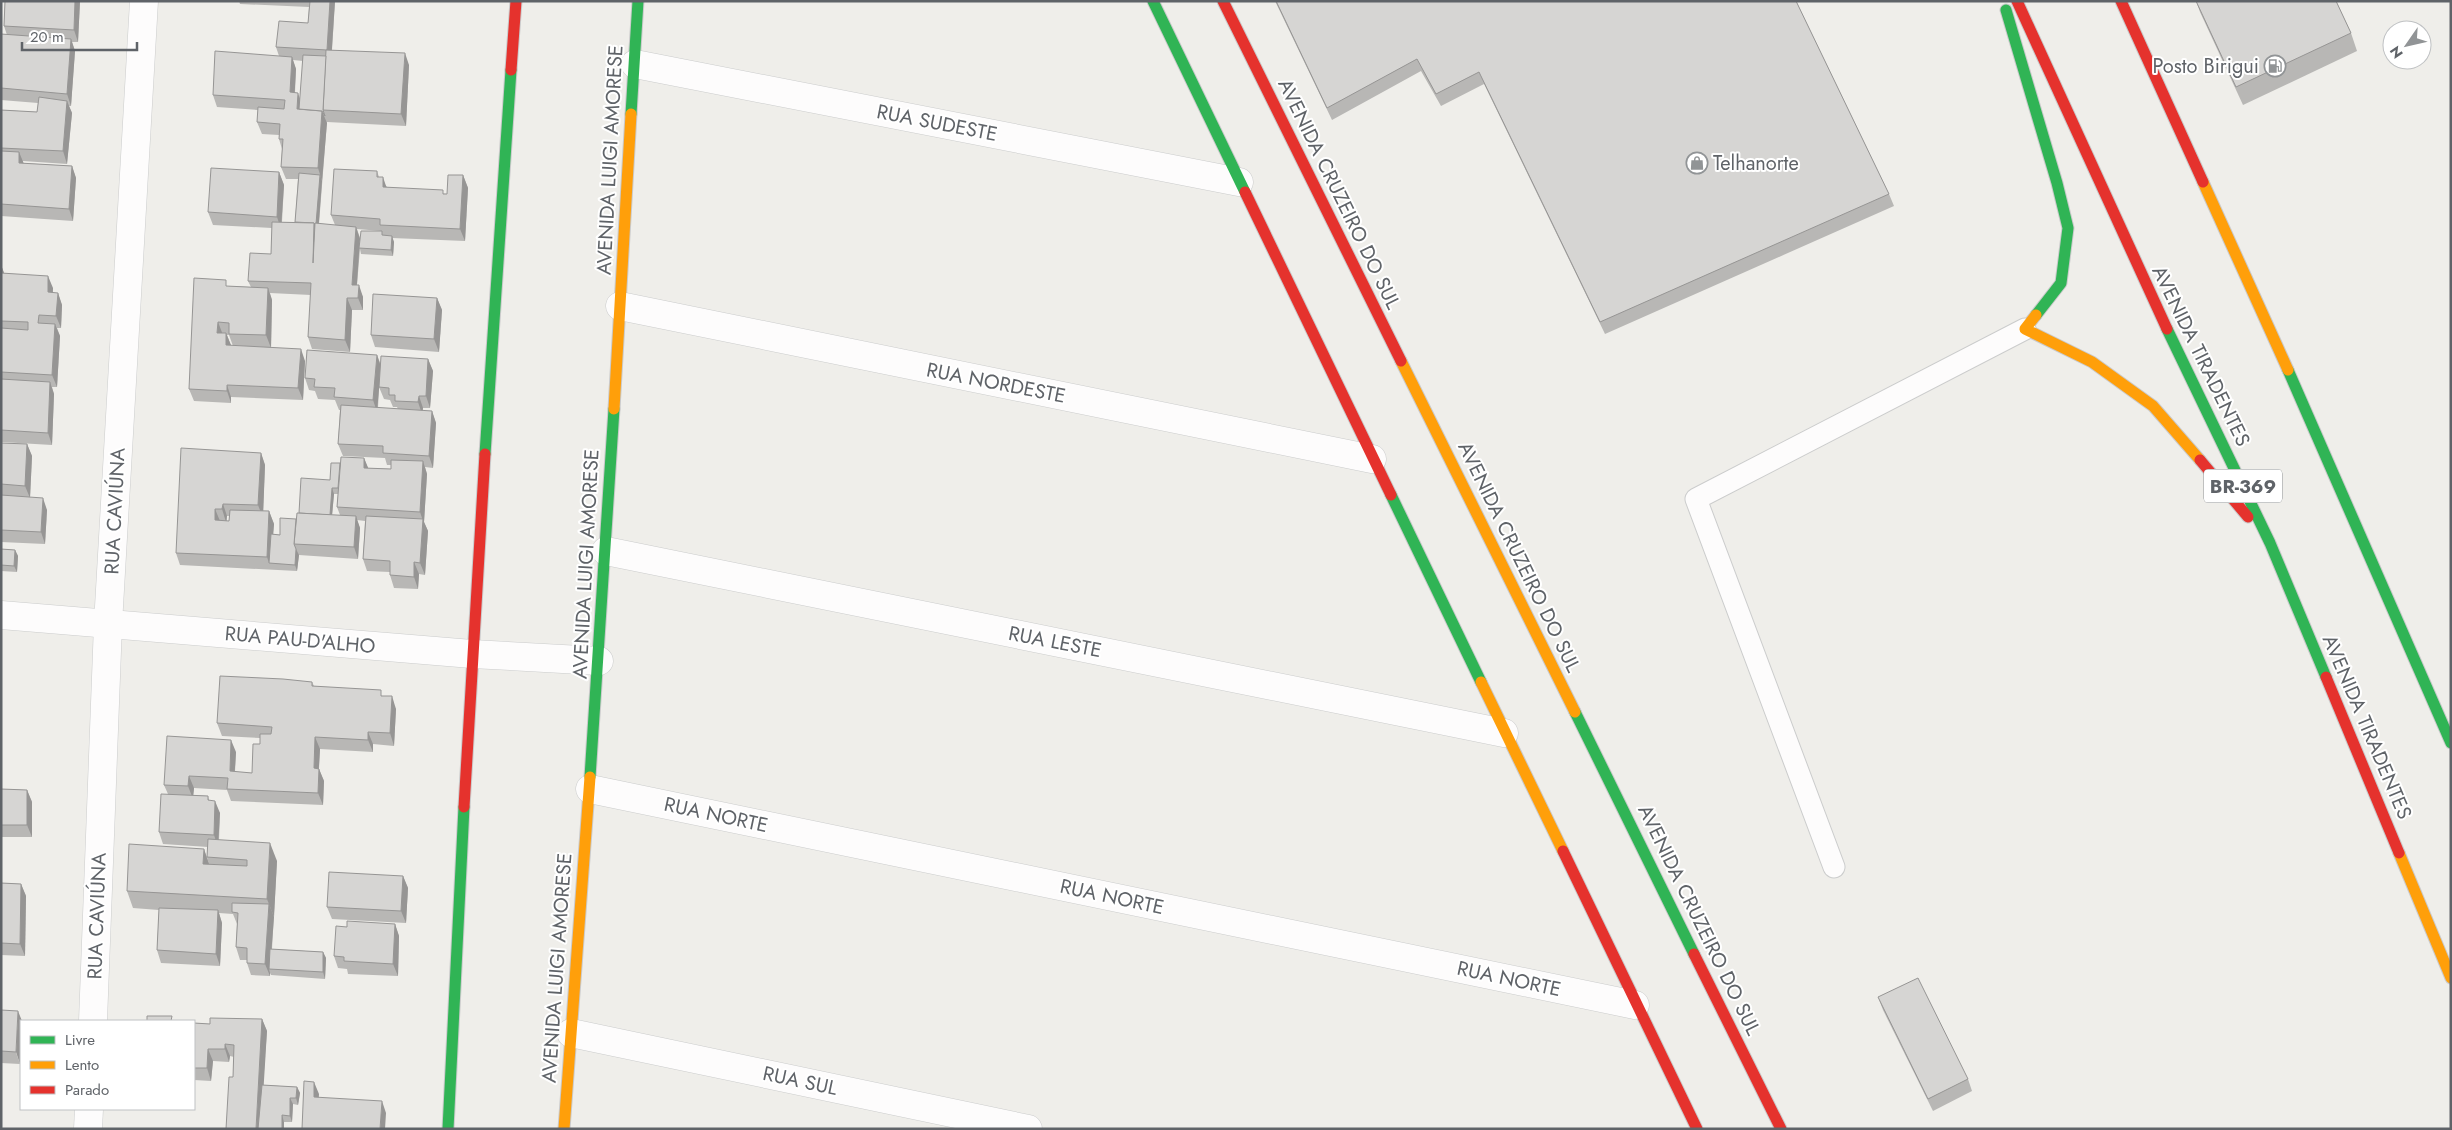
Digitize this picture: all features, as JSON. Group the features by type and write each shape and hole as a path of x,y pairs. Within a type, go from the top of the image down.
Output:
{"main road":[{"path":"448,1129 472,654 516,1"},
{"name":"AVENIDA LUIGI AMORESE","path":"564,1129 599,661 638,1"},
{"path":"1153,1 1696,1129"},
{"name":"AVENIDA CRUZEIRO DO SUL","path":"1223,1 1781,1129"},
{"path":"2003,1 2057,183 2068,228 2061,283 2025,329 2092,362 2153,406 2270,543"},
{"name":"AVENIDA TIRADENTES","path":"2017,1 2150,293 2270,543 2451,978"},
{"path":"2121,1 2326,454 2451,743"}],"street":[{"name":"RUA CAVIÚNA","path":"93,1020 108,624 144,1"},
{"name":"RUA SUDESTE","path":"635,64 1239,182"},
{"name":"RUA NORDESTE","path":"620,306 1372,459"},
{"name":"RUA LESTE","path":"606,551 1504,732"},
{"name":"RUA PAU-D'ALHO","path":"1,615 472,654 599,661"},
{"name":"RUA NORTE","path":"590,789 1635,1005"},
{"name":"RUA SUL","path":"571,1033 1028,1129"},
{"path":"88,1129 89,1110"}],"lane":[{"path":"1834,867 1696,499 2025,329"}],"building":[{"path":"5,1 75,1 74,30 4,26"},
{"path":"310,1 330,1 327,50 276,47 279,21 308,23"},
{"name":"Telhanorte","path":"1276,1 1796,1 1889,194 1600,322 1479,72 1436,94 1417,59 1327,108"},
{"name":"Posto Birigui","path":"2196,1 2336,1 2351,33 2236,87"},
{"path":"1,34 71,39 67,94 1,88"},
{"path":"326,50 405,53 401,114 323,110"},
{"path":"215,51 292,57 290,92 298,93 297,109 322,111 318,168 281,167 283,139 279,139 280,124 257,122 258,107 284,109 285,100 213,95"},
{"path":"303,55 326,56 323,110 325,116 322,111 299,109"},
{"path":"39,97 67,101 63,151 1,148 1,110 37,112"},
{"path":"1,151 19,152 19,163 72,166 69,209 1,204"},
{"path":"211,168 279,172 277,217 208,212"},
{"path":"334,169 377,171 377,177 383,177 383,187 443,190 443,194 447,194 448,175 463,175 460,229 380,225 380,219 331,215"},
{"path":"299,173 320,175 315,226 314,223 295,222"},
{"path":"272,222 314,223 313,263 315,223 356,227 352,285 359,285 358,298 347,298 345,340 308,337 311,283 248,281 250,253 271,254"},
{"path":"361,231 382,231 382,235 392,236 391,250 359,248"},
{"path":"1,273 48,276 48,292 58,293 56,316 39,315 38,323 55,324 52,375 1,372 1,328 28,330 28,322 1,321"},
{"path":"194,278 226,280 226,286 268,288 266,335 229,334 229,323 218,322 217,333 226,333 226,345 301,349 298,388 227,385 227,391 189,389"},
{"path":"373,294 437,298 434,339 371,335"},
{"path":"307,350 377,355 373,400 334,397 335,388 314,387 315,379 305,378"},
{"path":"381,356 428,359 426,396 419,396 418,402 395,401 395,395 389,395 389,388 379,387"},
{"path":"1,379 50,382 48,433 1,430"},
{"path":"341,405 432,411 429,456 383,453 383,446 338,444"},
{"path":"1,443 27,444 25,486 1,484"},
{"path":"181,448 261,453 258,505 223,504 222,509 215,509 215,520 229,521 230,510 269,511 267,557 176,553"},
{"path":"341,457 364,458 364,468 391,469 391,460 423,461 420,512 337,507"},
{"path":"331,463 340,463 338,488 332,488 330,515 299,513 301,478 330,480"},
{"path":"1,495 43,498 41,532 1,530"},
{"path":"297,513 356,516 354,547 294,544"},
{"path":"366,516 423,519 420,563 414,562 414,577 390,575 390,561 363,559"},
{"path":"280,518 296,519 295,565 269,563 271,534 280,535"},
{"path":"1,549 15,550 14,566 1,565"},
{"path":"220,676 283,679 312,682 312,686 381,690 381,696 392,696 390,733 368,732 368,740 315,737 314,768 319,769 318,793 227,789 228,778 189,776 188,786 164,785 167,736 231,740 230,771 252,773 253,744 260,744 260,734 271,734 272,727 217,723"},
{"path":"1,789 27,790 27,825 1,825"},
{"path":"161,794 208,796 208,800 215,801 214,835 159,832"},
{"path":"208,839 270,843 267,899 127,891 129,844 204,849 203,864 247,866 247,860 207,857"},
{"path":"329,872 403,876 401,911 327,907"},
{"path":"1,883 21,884 20,944 1,943"},
{"path":"232,903 269,904 265,964 247,963 247,948 236,947 238,913 232,912"},
{"path":"159,908 218,910 216,954 157,950"},
{"path":"347,921 395,924 393,964 344,961 344,957 334,956 336,926 347,927"},
{"path":"270,949 323,952 323,972 269,969"},
{"path":"1918,978 1968,1079 1928,1099 1878,997"},
{"path":"1,1010 18,1011 16,1052 1,1051"},
{"path":"147,1016 172,1016 171,1020 147,1020"},
{"path":"210,1018 262,1019 256,1129 226,1129 229,1077 233,1077 234,1045 225,1044 225,1049 208,1049 207,1068 195,1068 195,1023 210,1024"},
{"path":"304,1081 314,1082 314,1097 382,1101 380,1129 302,1129"},
{"path":"262,1085 297,1087 296,1098 290,1098 290,1116 282,1115 282,1129 258,1129"}],"traffic: fast":[{"path":"631,114 638,1"},
{"path":"1153,1 1245,192"},
{"path":"2006,10 2057,183 2068,228 2061,283 2036,315"},
{"path":"485,454 511,70"},
{"path":"2167,329 2270,543 2326,677"},
{"path":"2288,370 2451,743"},
{"path":"590,777 614,409"},
{"path":"1391,495 1481,682"},
{"path":"1575,712 1694,954"},
{"path":"448,1129 464,807"}],"traffic: slow":[{"path":"614,409 631,114"},
{"path":"2203,182 2288,370"},
{"path":"2036,315 2025,329 2092,362 2153,406 2200,460"},
{"path":"1401,361 1575,712"},
{"path":"1481,682 1563,851"},
{"path":"564,1129 590,777"},
{"path":"2399,853 2451,978"}],"traffic: jam":[{"path":"511,70 516,1"},
{"path":"1223,1 1401,361"},
{"path":"2017,1 2167,329"},
{"path":"2121,1 2203,182"},
{"path":"1245,192 1391,495"},
{"path":"464,807 485,454"},
{"path":"2200,460 2248,517"},
{"path":"2326,677 2399,853"},
{"path":"1563,851 1697,1129"},
{"path":"1694,954 1781,1129"}],"place":[{"name":"Posto Birigui","path":"2275,66"},
{"name":"Telhanorte","path":"1697,163"}]}
